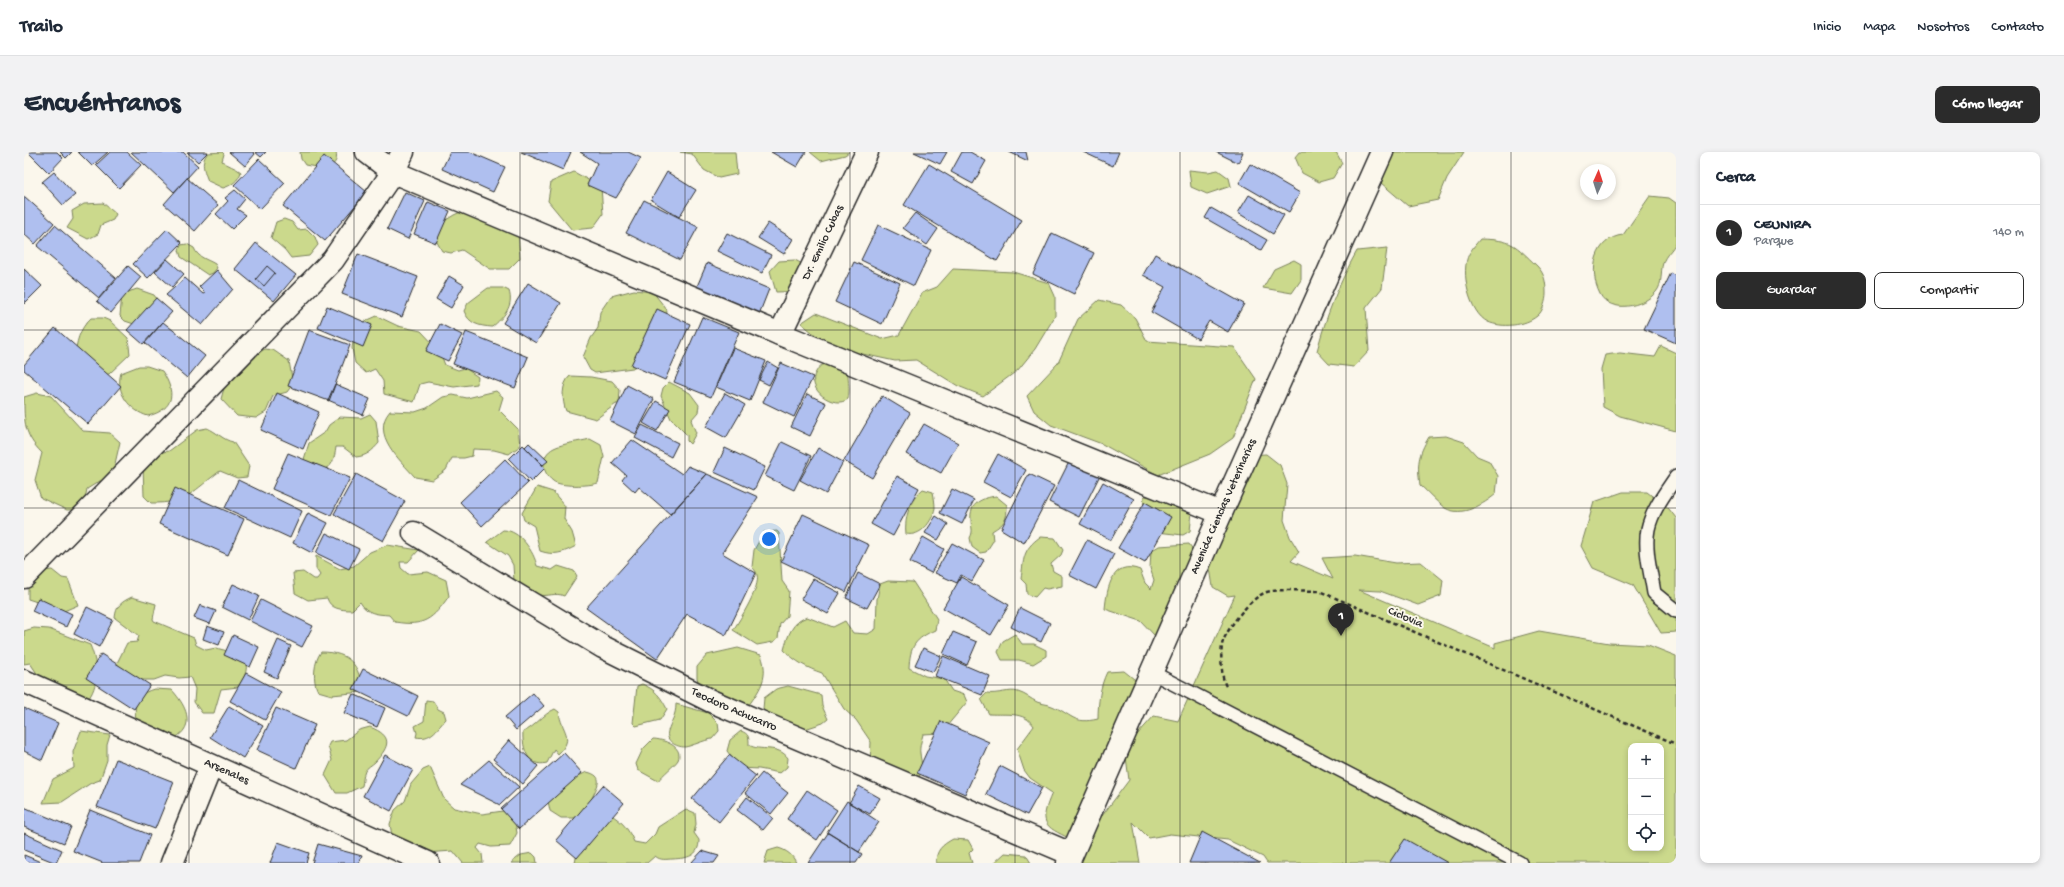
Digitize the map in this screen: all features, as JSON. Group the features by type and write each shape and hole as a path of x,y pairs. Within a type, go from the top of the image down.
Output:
{"street":[{"path":"367,152 393,172 780,334 1221,513"},
{"path":"24,577 333,260 393,172 402,152"},
{"name":"Dr. Emilio Cubas","path":"780,334 867,152"},
{"name":"Avenida Ciencias Veterinarias","path":"1069,858 1382,152"},
{"name":"Teodoro Achucarro","path":"414,533 603,647 711,701 1069,858"},
{"name":"Arsenales","path":"24,681 428,863"},
{"path":"172,863 211,766"}],"lane":[{"path":"1676,477 1660,500 1648,528 1648,559 1654,593 1676,611"},
{"path":"1151,672 1520,863"}],"path":[{"name":"Ciclovia","path":"1250,723 1222,680 1222,642 1243,610 1265,592 1292,590 1319,591 1676,744"}],"green space":[{"path":"222,152 224,154 222,161 241,172 234,182 223,188 208,181 203,163 208,153"},
{"path":"300,152 336,152 336,160 327,169 305,165 301,159"},
{"path":"680,152 735,152 737,174 719,178 704,170 692,154"},
{"path":"810,152 849,152 845,155 821,161"},
{"path":"1299,152 1336,152 1342,163 1333,178 1319,182 1302,173 1295,157"},
{"path":"1384,152 1464,152 1447,178 1438,200 1408,206 1381,183 1377,176"},
{"path":"1189,170 1208,172 1218,170 1229,178 1231,186 1207,194 1191,187"},
{"path":"574,172 601,187 603,214 593,228 572,230 548,201 551,182"},
{"path":"1650,196 1669,198 1676,203 1676,242 1664,260 1660,285 1651,297 1636,304 1627,306 1611,304 1600,294 1596,285 1596,257 1606,242 1613,237 1623,235"},
{"path":"103,203 116,214 113,220 101,225 98,234 88,239 67,228 73,219 72,211 84,204"},
{"path":"469,208 518,233 520,258 509,269 490,269 462,250 451,253 442,251 430,230 454,215"},
{"path":"284,219 292,222 298,230 307,229 315,237 318,245 309,256 291,258 285,250 271,238 276,222"},
{"path":"1480,239 1506,242 1518,248 1540,269 1546,286 1546,297 1545,303 1537,316 1526,322 1513,325 1494,324 1481,317 1471,301 1466,281 1466,261 1469,254"},
{"path":"187,244 194,248 200,256 215,264 217,268 213,273 208,275 181,257 179,250 181,245"},
{"path":"1387,248 1382,288 1366,308 1369,351 1354,367 1329,364 1317,351 1334,300 1350,263 1357,251"},
{"path":"795,260 808,267 806,291 776,292 770,271 779,261"},
{"path":"1294,260 1301,264 1301,280 1292,293 1263,288 1274,269"},
{"path":"953,269 1013,272 1049,283 1055,296 1055,316 1035,349 1018,370 983,396 958,386 916,360 895,361 830,347 801,323 816,313 882,339 899,335 922,293 937,287"},
{"path":"488,288 503,288 509,291 510,296 507,311 492,327 475,324 469,319 464,311 468,303"},
{"path":"137,289 154,295 159,302 134,324 125,321 120,316 122,294"},
{"path":"634,290 653,292 667,310 666,321 640,367 595,373 590,370 583,357 591,338 598,328 600,312 611,296"},
{"path":"1099,300 1121,305 1135,318 1147,341 1234,347 1256,379 1233,438 1210,454 1158,475 1102,444 1051,425 1034,411 1027,396 1058,363 1078,319"},
{"path":"377,316 398,326 421,331 439,350 445,365 458,370 465,368 478,377 477,384 454,387 428,382 420,384 414,402 384,394 383,381 375,369 366,373 355,363 352,348 355,330 359,324"},
{"path":"91,318 103,318 110,321 128,338 130,354 109,374 100,375 75,358 79,336"},
{"path":"1661,346 1676,353 1676,431 1620,416 1603,407 1601,369 1605,355 1620,353 1655,357"},
{"path":"265,349 273,350 289,361 293,384 287,392 273,396 266,412 256,418 237,416 221,399 229,370 236,364"},
{"path":"825,364 848,372 848,399 842,402 829,400 818,391 814,385 816,372 821,365"},
{"path":"139,366 147,366 162,371 170,386 171,393 168,404 164,409 148,416 135,410 130,405 122,394 120,387 121,373"},
{"path":"570,376 591,377 612,381 620,390 619,404 616,404 596,419 566,411 563,393 565,383"},
{"path":"669,382 690,393 699,405 698,412 691,420 696,433 690,444 687,441 687,435 671,419 661,396 663,388"},
{"path":"496,391 503,397 499,410 518,429 520,446 509,454 494,450 473,449 472,456 452,458 446,470 432,480 415,477 395,455 385,438 383,429 385,420 390,411 415,412 427,408 443,397 453,395 467,398"},
{"path":"37,393 51,396 83,431 110,433 120,442 111,481 100,481 87,489 83,509 67,510 41,498 35,480 42,453 28,434 24,414 24,397"},
{"path":"370,414 376,421 379,443 372,451 363,456 356,457 343,447 336,447 335,456 330,466 322,469 316,469 302,466 309,443 325,432 329,425 340,417 361,418"},
{"path":"207,428 226,440 233,442 249,466 247,477 237,478 220,471 196,490 182,498 163,503 151,503 144,496 143,465 156,453 169,451 197,430"},
{"path":"1446,436 1464,442 1477,456 1489,461 1498,476 1496,494 1485,502 1465,511 1452,511 1445,508 1420,485 1419,460 1425,443 1429,437"},
{"path":"590,439 601,445 604,457 598,483 568,485 553,481 546,473 544,468 544,459 549,451 562,445"},
{"path":"1266,454 1280,465 1287,484 1284,520 1290,537 1299,552 1291,561 1333,579 1322,558 1355,556 1396,563 1421,562 1443,580 1441,596 1418,605 1380,591 1359,590 1495,648 1495,643 1539,631 1609,643 1648,645 1676,656 1676,863 1267,863 1263,857 1228,840 1170,834 1149,838 1133,822 1140,863 1076,863 1071,839 1054,831 1046,822 1046,811 1052,793 1030,778 1024,770 1017,749 1034,726 1030,721 1020,716 1008,714 989,714 981,699 987,693 1015,691 1037,702 1059,709 1078,720 1083,721 1098,719 1100,695 1107,672 1124,671 1139,681 1127,746 1154,716 1178,721 1235,595 1228,596 1213,587 1210,568 1220,533 1223,480 1231,464 1248,455","holes":["1125,749 1129,780 1102,816 1100,803"]},
{"path":"537,487 553,492 565,506 564,519 572,532 576,546 558,553 540,551 534,526 524,520 522,513"},
{"path":"923,489 933,492 935,506 934,513 921,531 906,534 907,515 911,503"},
{"path":"1623,492 1647,492 1669,509 1676,518 1676,632 1661,633 1633,585 1593,568 1581,546 1594,502"},
{"path":"996,496 1007,505 1006,518 1000,526 992,531 993,541 986,552 980,553 972,547 970,538 972,531 972,509 974,505 981,500"},
{"path":"1144,496 1162,497 1192,512 1190,531 1183,535 1157,532 1143,512"},
{"path":"503,530 515,534 525,543 533,554 537,566 552,570 558,566 574,571 577,576 564,596 558,594 535,594 525,590 514,581 513,565 508,556 487,542"},
{"path":"777,531 779,533 782,581 789,591 787,616 780,624 778,638 773,642 757,645 733,630 749,603 756,587 757,574 752,567 754,550 764,532"},
{"path":"1040,537 1055,538 1063,550 1061,555 1051,564 1053,571 1062,576 1062,586 1047,589 1043,588 1035,597 1027,594 1026,584 1021,579 1025,555 1030,546"},
{"path":"1189,544 1196,554 1172,637 1155,636 1141,621 1105,609 1107,592 1117,572 1123,568 1140,570 1145,583 1151,589 1154,580 1150,568 1151,551 1159,546"},
{"path":"387,545 419,550 408,562 400,562 401,568 408,574 428,572 446,580 449,596 433,616 427,620 413,623 395,622 389,615 376,614 369,611 360,602 352,610 344,610 333,607 328,602 327,598 308,600 295,593 293,573 303,572 313,579 317,579 320,575 316,569 316,556 340,569 354,566 370,552"},
{"path":"52,570 62,578 68,579 78,605 64,611 28,599 28,585 43,571"},
{"path":"888,581 913,582 937,619 935,630 918,640 912,649 909,668 925,676 944,679 952,691 964,695 967,702 941,733 923,734 920,746 922,770 917,780 870,763 871,742 856,720 844,709 822,673 802,664 784,650 791,630 798,622 807,617 833,627 845,621 853,633 868,634 876,629 877,599 880,584"},
{"path":"132,597 156,604 153,619 154,621 194,638 196,645 206,650 216,648 243,655 246,664 246,672 243,679 238,687 221,689 214,713 202,713 194,702 195,689 190,677 179,678 165,676 154,680 137,680 125,676 117,663 127,643 137,642 139,636 115,618 118,607"},
{"path":"34,628 49,629 90,645 96,665 96,679 89,698 79,701 40,678 30,663 24,664 24,631"},
{"path":"1015,634 1022,644 1034,644 1046,650 1046,656 1033,664 1019,660 1002,660 998,652 1003,641"},
{"path":"738,648 761,655 764,664 761,686 743,714 700,687 697,678 697,667 707,655"},
{"path":"321,652 339,654 352,662 359,674 362,692 332,695 318,691 314,677 315,666"},
{"path":"642,684 651,688 657,694 667,709 660,720 636,726 633,723 637,686"},
{"path":"788,686 821,695 822,706 828,719 823,723 805,729 769,716 763,709 764,698 776,689"},
{"path":"154,689 172,690 187,714 186,725 183,732 167,743 136,731 136,704 141,695"},
{"path":"426,700 433,701 438,709 444,712 446,719 429,736 421,738 416,737 417,733 415,726 424,721"},
{"path":"676,704 708,713 718,723 719,731 712,739 685,747 675,745 668,738 668,731 674,715"},
{"path":"555,709 559,712 567,738 566,743 558,754 554,749 547,763 535,763 531,760 525,750 523,732"},
{"path":"370,727 383,734 386,738 387,742 384,751 365,771 362,786 347,793 336,793 325,775 332,760 328,746 330,742 346,740 359,730"},
{"path":"81,731 110,735 107,745 107,760 100,780 91,783 62,802 43,803 53,779 74,768 73,752"},
{"path":"741,731 746,733 748,736 749,745 779,751 784,754 788,758 787,767 780,773 759,769 740,768 727,751 730,740"},
{"path":"653,739 662,740 671,744 678,751 679,755 678,760 658,781 638,770 636,764 643,749"},
{"path":"430,767 444,799 454,808 482,814 503,811 514,816 517,833 510,846 491,847 480,844 477,848 482,854 483,863 463,863 453,851 425,853 393,842 390,824 395,810 405,801 411,784 423,770"},
{"path":"587,772 593,774 598,779 591,803 588,807 575,818 561,818 550,811 548,801 572,779"},
{"path":"686,809 695,813 696,824 694,833 699,840 697,850 691,856 683,858 659,859 655,856 647,863 575,863 580,839 608,813 624,825 634,842 645,844 655,834 658,827"},
{"path":"953,839 968,840 973,849 969,853 972,863 936,863 936,858 940,848"},
{"path":"778,848 789,853 796,863 764,863 768,851"},
{"path":"532,853 536,857 537,863 511,863 521,855"},
{"path":"1005,853 1026,855 1031,863 994,863"}],"building":[{"path":"28,152 57,152 63,158 49,173"},
{"path":"60,152 72,152 66,158"},
{"path":"78,152 108,152 92,166"},
{"path":"110,152 127,152 141,165 119,188 96,165"},
{"path":"131,152 183,152 198,166 174,192"},
{"path":"187,152 208,152 198,162"},
{"path":"229,152 253,152 255,154 245,166"},
{"path":"255,152 266,152 261,157"},
{"path":"450,152 470,152 505,167 493,192 442,169"},
{"path":"521,152 571,152 563,170"},
{"path":"580,152 628,152 641,158 616,198 587,185 597,163"},
{"path":"771,152 806,152 797,167"},
{"path":"914,152 947,152 940,164"},
{"path":"962,152 970,152 986,161 973,184 951,172"},
{"path":"1009,152 1026,152 1028,161"},
{"path":"1083,152 1119,152 1113,166"},
{"path":"1216,152 1243,152 1238,163"},
{"path":"324,156 367,192 325,241 283,206"},
{"path":"259,159 285,183 260,209 234,185"},
{"path":"929,164 1022,220 997,261 904,205"},
{"path":"1250,164 1300,193 1289,212 1239,183"},
{"path":"54,172 75,195 63,205 42,182"},
{"path":"667,172 696,190 679,217 651,200"},
{"path":"187,178 218,205 195,231 164,204"},
{"path":"235,190 245,199 237,209 246,215 232,229 216,214 228,201 225,198"},
{"path":"405,192 425,201 408,239 387,229"},
{"path":"1249,195 1284,215 1273,234 1238,213"},
{"path":"24,196 54,223 35,244 24,234"},
{"path":"644,200 698,227 680,260 626,233"},
{"path":"428,202 450,211 436,243 414,234"},
{"path":"1211,208 1267,240 1261,250 1205,218"},
{"path":"915,213 938,229 927,245 903,228"},
{"path":"768,223 793,239 784,254 758,238"},
{"path":"55,225 116,278 99,298 37,246"},
{"path":"878,225 931,250 914,286 861,260"},
{"path":"167,229 182,243 148,278 133,264"},
{"path":"727,233 771,255 762,273 717,251"},
{"path":"1052,233 1094,253 1074,294 1033,274"},
{"path":"256,243 296,275 274,301 235,269"},
{"path":"358,254 418,277 402,317 342,294"},
{"path":"1155,254 1244,304 1228,332 1209,321 1198,339 1151,312 1165,287 1143,275"},
{"path":"167,259 184,274 172,287 155,272"},
{"path":"854,262 900,283 882,324 835,302"},
{"path":"707,263 769,289 758,317 695,291"},
{"path":"128,266 141,277 111,313 97,301"},
{"path":"267,266 275,273 264,286 256,279"},
{"path":"24,269 42,286 24,304"},
{"path":"217,270 233,289 202,325 166,295 185,278 203,294 205,293 199,287"},
{"path":"1671,273 1676,276 1676,343 1644,329"},
{"path":"449,276 464,285 451,308 436,299"},
{"path":"528,283 561,303 536,343 503,323"},
{"path":"156,298 172,312 143,344 127,330"},
{"path":"327,306 372,325 363,347 318,328"},
{"path":"657,309 690,324 665,380 631,365"},
{"path":"702,317 739,332 711,397 674,382"},
{"path":"163,322 205,356 187,378 145,343"},
{"path":"440,324 462,335 448,361 426,351"},
{"path":"55,328 121,386 88,424 24,370 24,365"},
{"path":"309,330 350,345 329,401 288,386"},
{"path":"466,332 528,357 515,388 453,364"},
{"path":"733,348 766,361 750,401 716,387"},
{"path":"768,362 778,368 769,385 759,380"},
{"path":"781,363 813,377 794,417 763,402"},
{"path":"335,384 370,399 363,415 328,400"},
{"path":"627,385 654,399 636,434 610,421"},
{"path":"277,393 319,412 303,449 261,430"},
{"path":"725,393 745,405 726,438 706,427"},
{"path":"807,394 826,403 810,436 791,427"},
{"path":"882,396 910,413 872,478 844,461"},
{"path":"656,401 670,409 657,431 643,423"},
{"path":"924,424 958,443 941,473 906,454"},
{"path":"642,425 678,443 671,457 635,438"},
{"path":"632,440 682,474 688,466 707,474 670,514 639,487 635,492 622,480 626,475 612,463"},
{"path":"782,442 811,456 794,490 765,476"},
{"path":"529,443 548,461 543,465 525,447"},
{"path":"523,445 545,468 531,482 509,459"},
{"path":"725,448 765,467 754,490 714,472"},
{"path":"818,448 843,462 826,494 800,480"},
{"path":"288,453 350,478 331,515 272,489"},
{"path":"998,454 1026,470 1011,497 983,482"},
{"path":"505,459 528,483 482,526 460,502"},
{"path":"1070,460 1100,475 1079,517 1049,502"},
{"path":"356,474 405,501 383,541 334,514"},
{"path":"707,474 758,497 722,553 756,573 726,635 687,614 657,659 586,608"},
{"path":"1029,474 1054,486 1024,543 1001,529"},
{"path":"897,476 919,488 893,536 871,524"},
{"path":"238,480 302,511 290,538 225,508"},
{"path":"1103,482 1134,499 1111,540 1080,524"},
{"path":"175,488 244,519 228,555 159,524"},
{"path":"952,489 974,500 962,524 940,513"},
{"path":"1145,502 1171,517 1145,563 1118,548"},
{"path":"308,513 328,523 312,553 293,543"},
{"path":"803,514 869,545 846,592 781,561"},
{"path":"936,516 948,524 938,540 925,533"},
{"path":"326,533 359,549 349,569 316,553"},
{"path":"923,537 944,549 931,573 910,562"},
{"path":"1087,540 1114,554 1096,589 1069,575"},
{"path":"952,543 984,560 972,581 961,575 957,583 935,573"},
{"path":"858,573 880,584 867,608 846,598"},
{"path":"961,577 1009,605 991,635 943,608"},
{"path":"813,579 840,593 828,614 801,599"},
{"path":"233,584 259,596 248,620 222,607"},
{"path":"38,598 72,614 66,627 32,611"},
{"path":"261,600 313,626 302,647 250,621"},
{"path":"200,605 216,611 210,624 194,618"},
{"path":"87,607 113,620 99,647 74,634"},
{"path":"1020,608 1050,623 1041,642 1011,627"},
{"path":"207,626 224,632 219,645 203,639"},
{"path":"953,632 977,642 967,665 943,654"},
{"path":"233,635 259,647 250,667 224,655"},
{"path":"278,640 291,646 277,678 264,672"},
{"path":"923,648 941,656 933,672 915,665"},
{"path":"101,654 150,685 134,709 86,678"},
{"path":"943,656 990,676 982,695 935,676"},
{"path":"363,669 418,696 408,716 353,689"},
{"path":"246,673 281,692 265,720 230,701"},
{"path":"533,693 544,706 516,730 505,717"},
{"path":"353,694 385,708 377,727 344,713"},
{"path":"229,706 263,726 243,758 210,737"},
{"path":"24,708 58,723 42,760 24,751"},
{"path":"276,708 315,725 296,768 257,750"},
{"path":"941,721 989,742 965,794 917,773"},
{"path":"509,740 538,766 523,784 493,759"},
{"path":"564,753 582,773 519,829 501,809"},
{"path":"385,755 413,770 391,811 363,796"},
{"path":"729,755 756,776 719,822 692,799"},
{"path":"116,759 174,782 155,829 97,807"},
{"path":"489,760 519,787 500,805 460,785"},
{"path":"1000,766 1042,788 1027,815 986,794"},
{"path":"762,773 788,793 771,814 745,793"},
{"path":"603,785 624,803 577,858 556,840"},
{"path":"859,786 880,798 870,814 849,803"},
{"path":"807,790 837,810 817,840 787,819"},
{"path":"747,797 773,818 763,830 737,810"},
{"path":"847,801 879,822 859,852 827,832"},
{"path":"24,807 71,827 64,843 24,827"},
{"path":"90,810 150,835 139,863 103,863 73,851"},
{"path":"1202,832 1260,863 1189,863"},
{"path":"24,833 62,850 56,863 24,850"},
{"path":"828,833 862,854 856,863 808,863"},
{"path":"1405,839 1448,863 1389,863"},
{"path":"278,842 309,853 306,863 270,863"},
{"path":"318,844 362,856 359,863 312,863"},
{"path":"702,851 719,856 714,863 691,863"},
{"path":"24,855 43,863 24,863"}],"place":[{"name":"CEUNIRA","path":"1341,636"}]}
